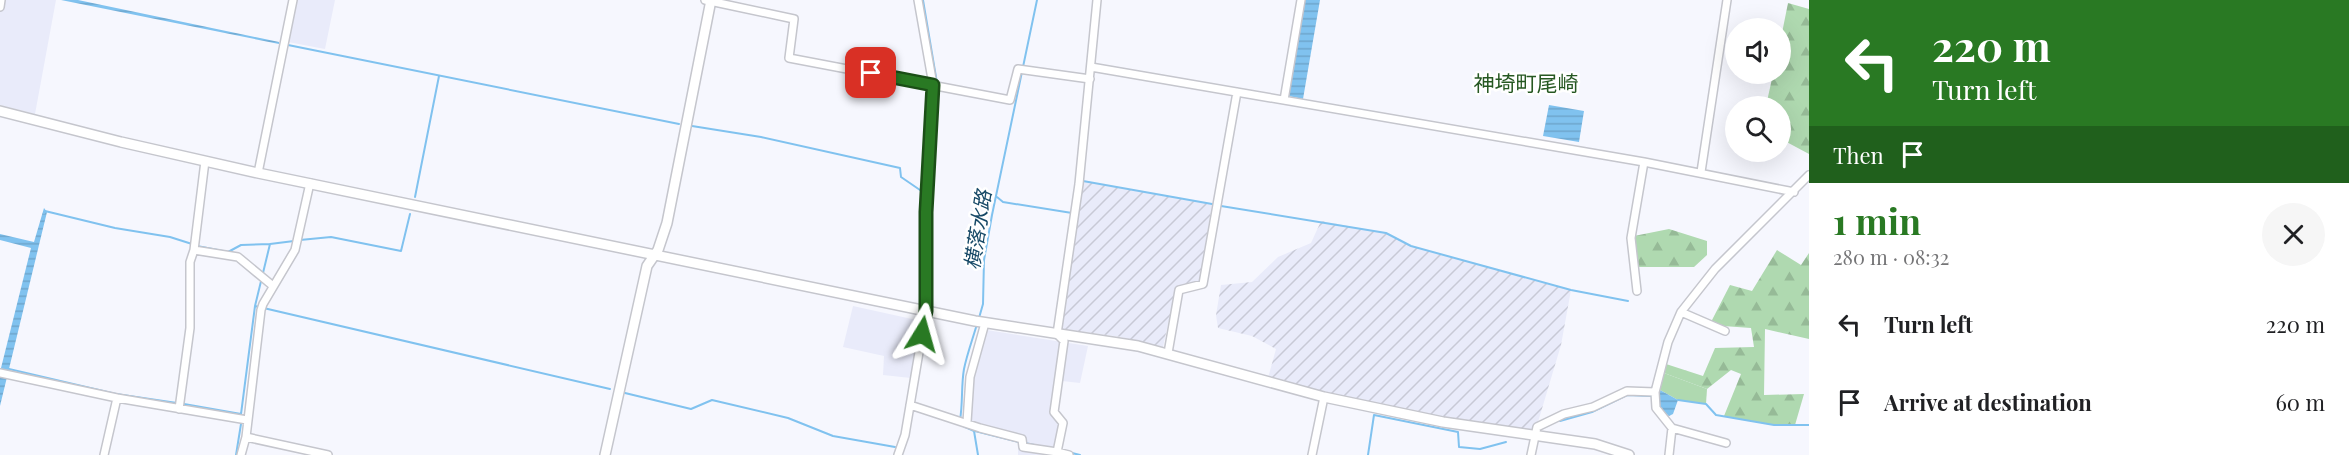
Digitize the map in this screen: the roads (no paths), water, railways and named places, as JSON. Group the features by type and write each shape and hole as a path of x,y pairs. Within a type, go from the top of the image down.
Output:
{"street":[{"path":"0,7 1,0"},
{"path":"258,172 293,0"},
{"path":"605,455 647,266 661,243 667,223 709,0 794,19 789,58 1010,100 1018,69 1090,80"},
{"path":"898,455 905,435 926,311 926,212 933,85 918,0"},
{"path":"1057,334 1078,184 1097,0"},
{"path":"1284,100 1301,0"},
{"path":"1701,172 1727,0"},
{"path":"1091,67 1701,172 1794,192"},
{"path":"1168,353 1179,290 1203,284 1237,92"},
{"path":"0,111 205,161 980,322 1138,346 1324,397 1443,422 1595,444 1629,455"},
{"path":"179,409 190,328 190,262 194,250 205,161"},
{"path":"1638,291 1631,238 1644,162"},
{"path":"1726,443 1672,428 1656,408 1655,392 1668,342 1680,312 1715,269 1809,175"},
{"path":"241,455 246,437 261,310 295,250 310,183"},
{"path":"194,250 238,257 273,286"},
{"path":"1680,312 1725,331"},
{"path":"961,421 980,322"},
{"path":"1057,334 1064,341 1054,412 1063,423 1057,452"},
{"path":"0,373 117,398 247,420"},
{"path":"1531,455 1537,427 1564,414 1593,407 1627,391 1655,392"},
{"path":"1311,455 1324,397"},
{"path":"104,455 117,398"},
{"path":"910,405 1023,443 1070,455"},
{"path":"1670,455 1672,428"},
{"path":"246,437 328,455"}],"water":[{"path":"61,0 78,0 279,42 279,44"},
{"path":"1305,0 1320,0 1303,99 1288,96"},
{"path":"1549,105 1584,111 1579,142 1543,136"},
{"path":"44,208 47,212 0,406 0,372 31,248 0,240 0,234 34,242"},
{"path":"1660,390 1678,400 1673,414 1669,416 1659,408"}],"waterway":[{"path":"923,0 937,83"},
{"name":"横落水路","path":"979,318 983,304 984,260 992,215 1037,0"},
{"path":"288,45 679,124"},
{"path":"415,197 439,76"},
{"path":"692,126 761,137 900,168 901,177 920,190"},
{"path":"1083,181 1212,204"},
{"path":"997,197 1003,202 1072,213"},
{"path":"1221,206 1386,233 1411,246 1571,290 1628,301"},
{"path":"44,213 45,211 115,228 170,237 192,244"},
{"path":"300,240 331,237 401,251 410,214"},
{"path":"270,244 294,241"},
{"path":"184,404 241,414 255,306 270,244 241,245 228,252 197,246"},
{"path":"255,306 610,389"},
{"name":"横落水路","path":"960,420 964,369 977,324"},
{"path":"9,369 116,394 177,403"},
{"path":"625,393 691,409 712,400 788,418 833,436 895,447"},
{"path":"1560,421 1592,412 1627,395 1651,396"},
{"path":"1678,400 1706,404 1716,415 1774,425 1809,425"},
{"path":"1368,455 1374,415 1458,432 1459,447 1480,449 1506,442"},
{"path":"236,455 241,424"},
{"name":"横落水路","path":"961,425 974,431 978,455"},
{"path":"975,431 1019,442"},
{"path":"1025,443 1043,447"},
{"path":"1068,452 1080,455"}],"district":[{"name":"神埼町尾崎","path":"1526,84"}]}
